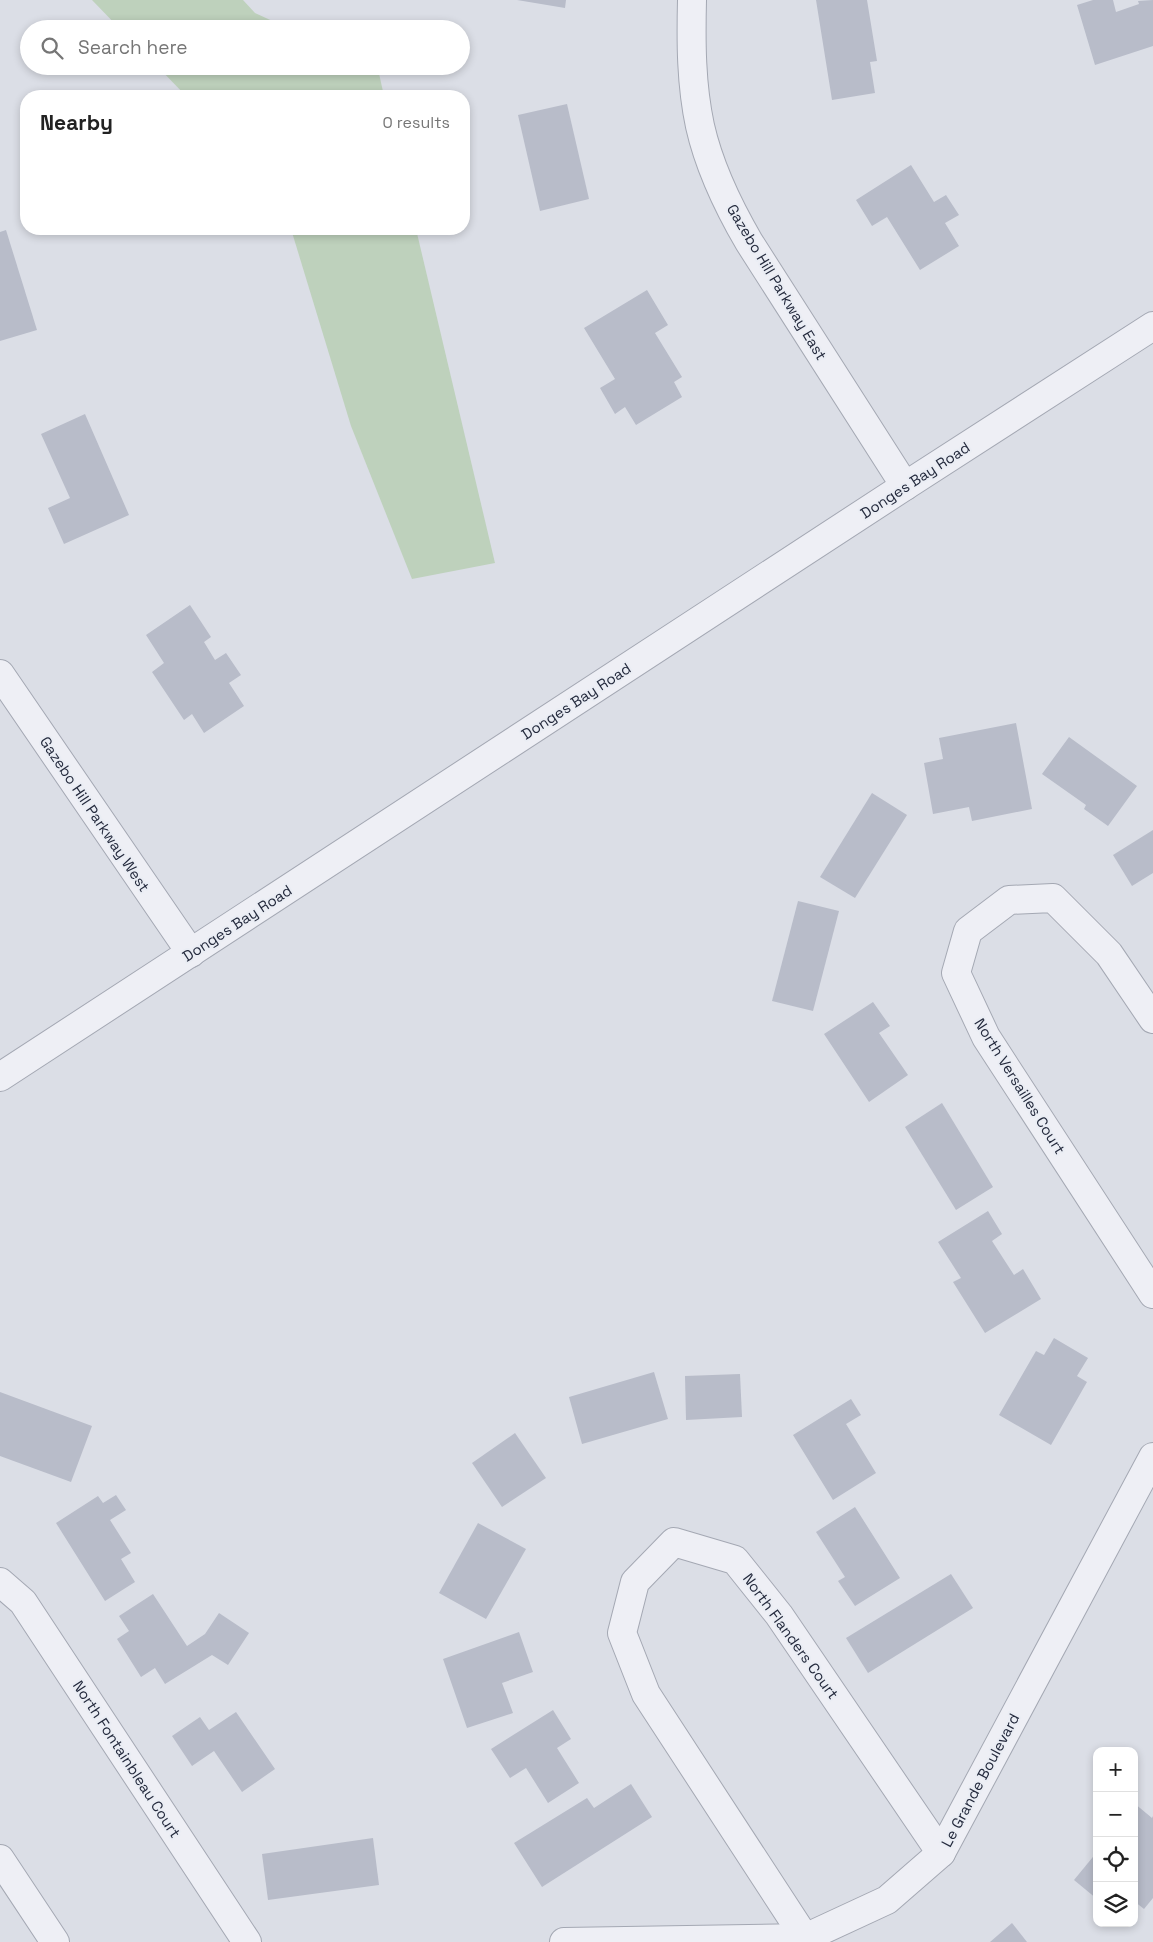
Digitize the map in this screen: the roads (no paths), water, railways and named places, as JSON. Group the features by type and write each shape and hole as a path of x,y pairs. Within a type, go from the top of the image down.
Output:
{"street":[{"name":"Gazebo Hill Parkway East","path":"692,0 690,47 700,126 730,209 749,242 905,486"},
{"name":"Donges Bay Road","path":"0,1077 1153,326"},
{"name":"Gazebo Hill Parkway West","path":"0,674 190,954"},
{"name":"North Versailles Court","path":"1153,1019 1109,954 1053,898 1009,900 968,931 956,973 986,1037 1153,1294"},
{"name":"Le Grande Boulevard","path":"564,1942 805,1938 887,1900 941,1853 1153,1457"},
{"name":"North Flanders Court","path":"805,1938 646,1694 622,1633 635,1582 674,1542 735,1560 779,1615 941,1853"},
{"name":"North Fontainbleau Court","path":"0,1582 23,1602 247,1942"},
{"path":"0,1859 55,1942"}]}
